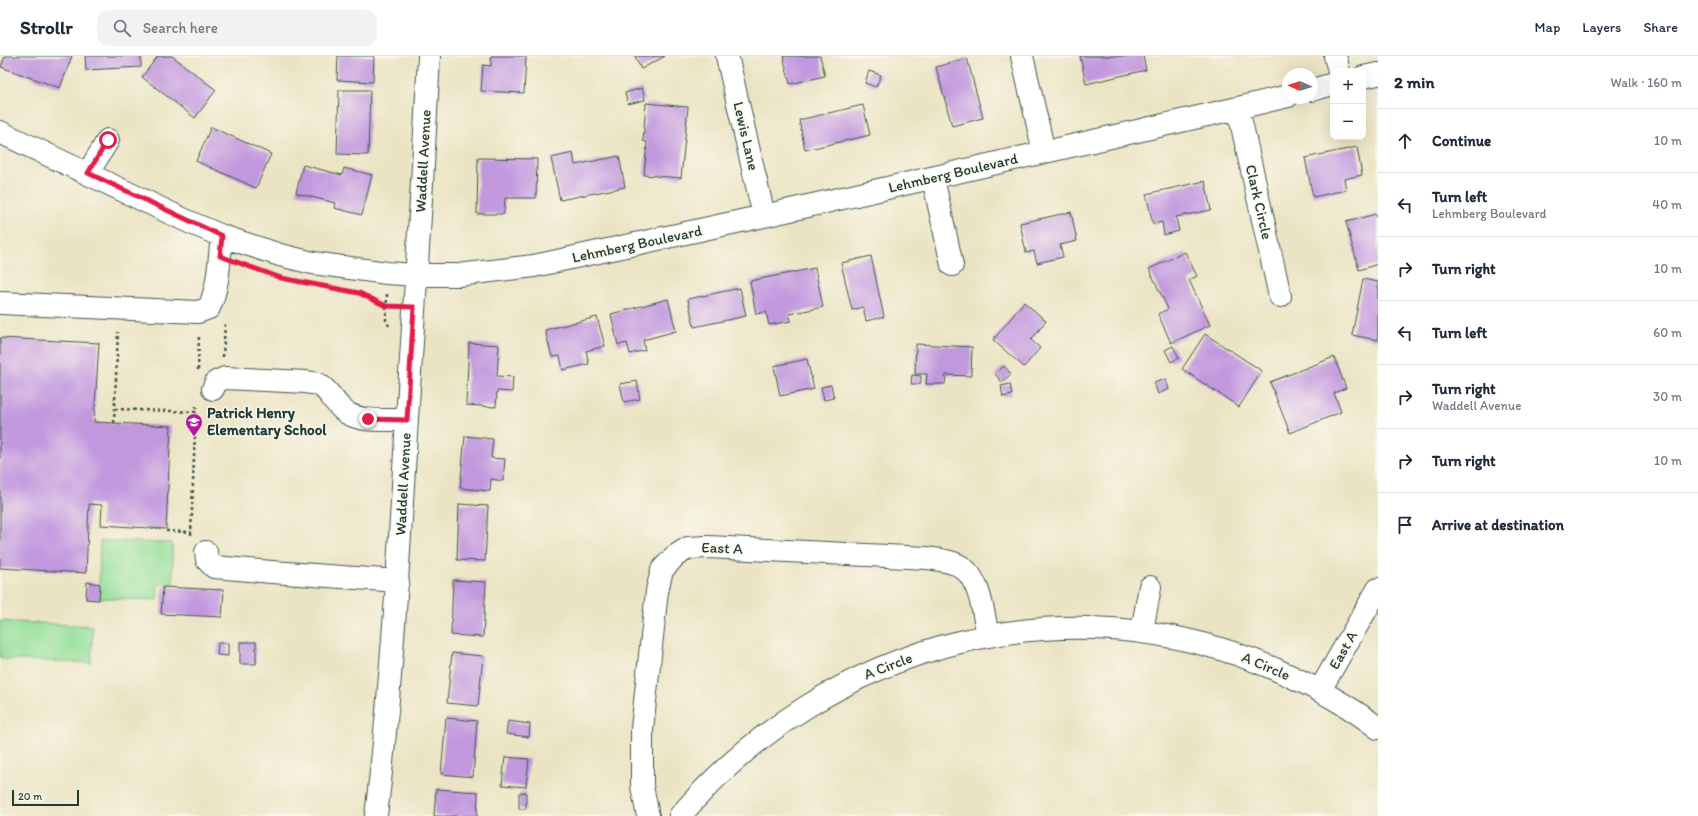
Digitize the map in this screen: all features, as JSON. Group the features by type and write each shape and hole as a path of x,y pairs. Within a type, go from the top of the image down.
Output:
{"street":[{"name":"Waddell Avenue","path":"376,816 384,754 398,581 429,56"},
{"name":"Lewis Lane","path":"726,56 764,216"},
{"path":"1022,56 1044,152"},
{"path":"1335,56 1338,68"},
{"path":"1366,76 1378,74"},
{"path":"1318,88 1330,85"},
{"name":"Lehmberg Boulevard","path":"0,132 222,236 280,255 313,263 356,269 416,275 458,275 494,272 534,266 933,178 1282,97"},
{"name":"Clark Circle","path":"1238,108 1280,296"},
{"path":"88,173 108,140"},
{"path":"933,178 952,265"},
{"path":"0,303 198,312 209,308 216,288 222,236"},
{"path":"205,382 216,382 225,378 306,382 319,385 327,391 346,413 357,418 407,420"},
{"path":"198,545 207,560 214,566 272,572 398,581"},
{"name":"East A","path":"648,816 642,786 642,729 657,591 662,570 674,556 688,548 708,547 927,558 946,561 963,568 976,581 988,634"},
{"path":"1142,631 1150,587"},
{"name":"East A","path":"1320,690 1378,589"},
{"name":"A Circle","path":"680,816 697,796 755,743 780,723 835,689 862,675 890,664 988,634 1072,627 1142,631 1175,637 1234,652 1320,690 1378,728"}],"path":[{"path":"359,293 386,306 414,307"},
{"path":"198,312 199,339 205,382"},
{"path":"114,423 118,332"},
{"path":"196,404 191,532 198,545"},
{"path":"115,409 196,412"},
{"path":"166,531 191,532"}],"green space":[{"path":"100,541 172,543 173,584 158,584 157,600 99,598"},
{"path":"0,621 93,626 91,663 0,659"}],"building":[{"path":"5,56 72,56 60,88 1,67"},
{"path":"85,56 141,56 141,67 86,70"},
{"path":"158,56 172,56 216,90 195,118 142,77"},
{"path":"338,56 374,56 373,82 337,80"},
{"path":"491,56 526,56 524,93 481,91 483,65 491,66"},
{"path":"635,56 665,56 641,69"},
{"path":"783,56 820,56 825,76 790,84"},
{"path":"1080,56 1143,56 1146,70 1086,84"},
{"path":"967,58 983,118 952,126 936,67"},
{"path":"869,71 881,75 876,87 865,83"},
{"path":"642,88 645,100 628,104 625,93"},
{"path":"339,90 370,90 368,155 337,154"},
{"path":"646,103 688,107 681,178 644,175 647,142 643,141"},
{"path":"863,105 870,135 805,150 799,120"},
{"path":"211,127 271,154 256,188 196,161"},
{"path":"1357,147 1362,175 1344,179 1346,190 1313,197 1305,158"},
{"path":"573,153 575,165 619,156 625,187 560,200 551,158"},
{"path":"478,158 537,159 536,198 505,198 504,214 477,214"},
{"path":"303,165 342,175 344,168 372,175 362,215 334,208 335,203 296,193"},
{"path":"1205,181 1211,210 1176,217 1179,231 1164,235 1162,222 1153,224 1146,194"},
{"path":"1071,212 1077,241 1060,245 1063,257 1037,263 1034,251 1026,253 1020,223"},
{"path":"1376,214 1378,221 1378,264 1359,270 1346,222"},
{"path":"1185,252 1197,276 1189,280 1210,325 1171,343 1158,314 1168,309 1149,269"},
{"path":"871,256 884,317 866,321 863,307 852,310 841,263"},
{"path":"815,268 823,307 789,314 791,321 769,325 766,312 756,314 750,281"},
{"path":"1363,279 1378,282 1378,340 1352,335"},
{"path":"740,288 746,316 694,327 688,299"},
{"path":"668,299 676,331 643,340 645,350 630,354 627,343 618,345 611,314"},
{"path":"1024,302 1046,321 1031,340 1040,348 1024,367 993,340"},
{"path":"597,317 605,346 586,351 589,364 563,370 560,356 552,357 545,330"},
{"path":"1205,334 1262,371 1239,407 1182,369"},
{"path":"0,338 99,343 94,422 171,426 166,529 101,525 102,505 89,504 86,573 0,568"},
{"path":"469,343 499,345 497,376 513,377 512,392 497,391 496,407 466,405"},
{"path":"916,344 972,347 971,376 946,375 945,384 926,384 927,374 915,374"},
{"path":"1173,346 1179,358 1171,362 1165,350"},
{"path":"1334,357 1346,388 1334,393 1341,412 1290,433 1270,382"},
{"path":"807,359 814,389 780,396 774,366"},
{"path":"1004,366 1011,374 1002,382 995,374"},
{"path":"912,375 921,376 921,384 911,384"},
{"path":"1165,379 1169,389 1158,394 1154,383"},
{"path":"637,381 640,399 624,402 620,384"},
{"path":"1010,384 1012,395 1003,397 1001,386"},
{"path":"831,385 834,398 824,400 821,387"},
{"path":"465,436 493,439 491,458 505,459 503,481 491,479 490,491 460,488"},
{"path":"459,504 488,506 485,561 457,560"},
{"path":"453,580 486,582 483,637 451,635"},
{"path":"87,582 100,584 99,600 86,599"},
{"path":"163,587 224,590 222,617 161,614"},
{"path":"240,642 256,642 256,664 240,664"},
{"path":"218,643 228,643 228,656 217,655"},
{"path":"452,653 483,656 478,706 447,703"},
{"path":"446,718 477,721 473,777 441,774"},
{"path":"508,721 530,724 529,737 506,734"},
{"path":"505,757 529,759 526,787 502,785"},
{"path":"436,789 478,792 477,816 434,816"},
{"path":"526,792 526,809 519,809 519,793"}],"place":[{"name":"Patrick Henry Elementary School","path":"194,437"}],"route":[{"path":"108,140 88,173 189,222 222,236 220,256 281,278 359,293 386,306 414,307 407,420 368,419"}]}
